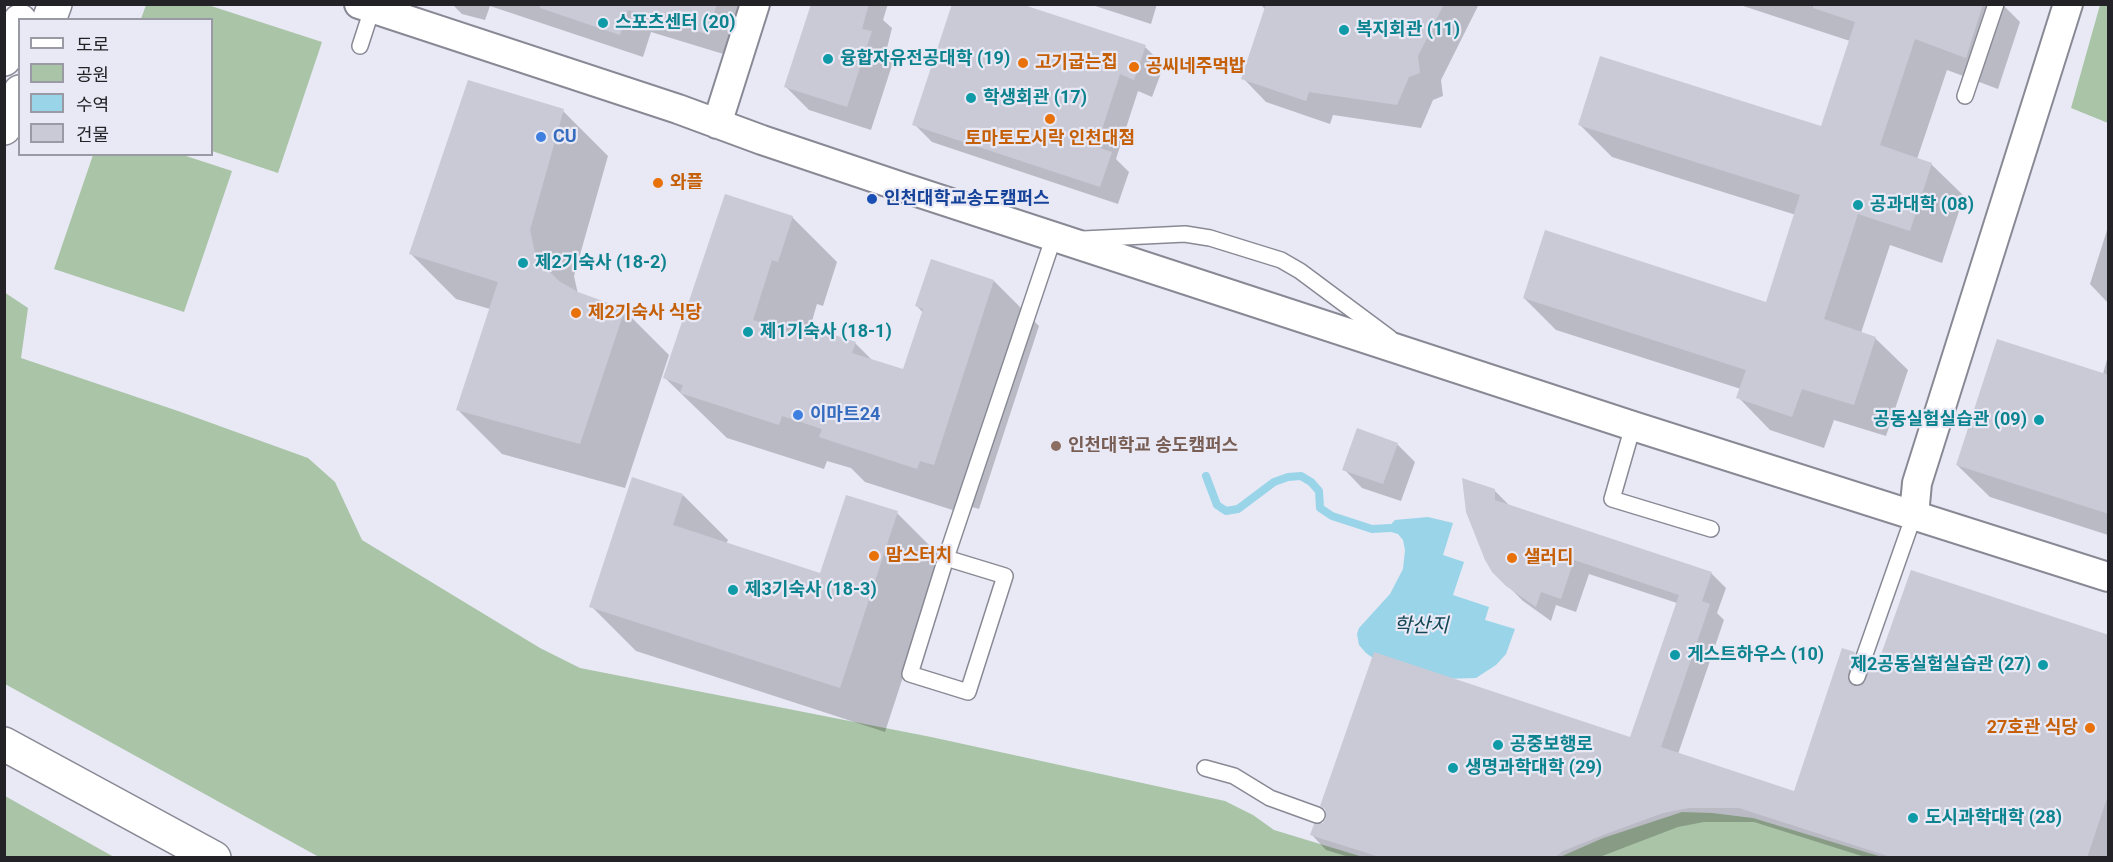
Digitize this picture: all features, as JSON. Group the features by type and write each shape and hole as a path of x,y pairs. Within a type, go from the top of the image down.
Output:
{"street":[{"path":"717,124 755,4"},
{"path":"1914,515 1917,483 2068,4"},
{"path":"365,7 401,11 717,124 894,184 1633,426 2109,577"},
{"path":"4,59 18,25"},
{"path":"4,128 18,96"},
{"path":"4,744 214,858"}],"lane":[{"path":"1965,96 1996,4"},
{"path":"360,46 365,7"},
{"path":"946,558 1005,576 968,692 910,674 946,558 1059,238 1185,234 1210,238 1281,260 1300,271 1408,352"},
{"path":"1633,426 1612,499 1711,529"},
{"path":"1857,677 1914,515"},
{"path":"1204,768 1234,776 1270,798 1317,815"}],"green space":[{"path":"146,5 208,5 322,42 278,173 213,151 213,18 141,18"},
{"path":"2100,5 2108,5 2108,123 2071,108"},
{"path":"93,156 186,156 232,171 184,312 54,269"},
{"path":"4,292 28,308 21,358 308,458 335,482 362,540 540,648 580,668 931,737 1225,801 1253,815 1274,830 1363,857 319,857 5,684"},
{"path":"5,796 114,857 5,857"},
{"path":"1682,812 1753,818 1882,857 1560,857 1603,838"}],"water":[{"name":"학산지","path":"1428,517 1453,523 1443,555 1464,562 1453,595 1489,607 1485,620 1515,629 1506,654 1496,665 1476,678 1441,679 1377,661 1359,645 1357,634 1359,628 1390,594 1403,569 1405,550 1403,540 1398,534 1391,532 1392,523 1395,520"}],"building":[{"name":"스포츠센터 (20)","path":"540,4 717,4 707,34 628,10 620,35 540,8"},
{"name":"융합자유전공대학 (19)","path":"811,4 869,4 862,29 872,31 847,107 784,87"},
{"name":"학생회관 (17)","path":"952,4 1021,4 1146,45 1134,80 1120,74 1105,120 1097,147 1112,152 1100,187 912,125"},
{"name":"복지회관 (11)","path":"1266,4 1444,4 1418,56 1420,73 1409,77 1397,105 1309,92 1306,101 1241,79"},
{"name":"공과대학 (08)","path":"1813,4 1983,4 1966,58 1915,39 1880,145 1932,163 1910,231 1858,214 1824,319 1876,337 1854,405 1802,389 1792,417 1736,398 1746,370 1523,298 1545,230 1766,302 1800,195 1578,125 1600,56 1821,126 1855,22 1813,8"},
{"name":"제2기숙사 (18-2)","path":"468,80 564,109 530,230 535,253 559,281 578,292 625,309 580,444 456,410 498,282 409,254"},
{"name":"제1기숙사 (18-1)","path":"725,194 793,216 778,262 772,260 753,320 803,336 807,326 856,342 852,353 903,369 923,309 915,306 931,259 994,280 934,465 920,461 917,469 819,437 822,429 782,416 779,425 680,393 683,385 663,378"},
{"name":"공동실험실습관 (09)","path":"1997,339 2109,375 2109,514 1956,465"},
{"path":"1357,428 1398,443 1383,484 1342,470"},
{"name":"제3기숙사 (18-3)","path":"632,477 683,494 673,525 820,573 846,495 898,511 840,688 589,607"},
{"name":"공중보행로","path":"1462,478 1495,489 1495,500 1712,572 1702,601 1710,604 1661,747 1794,791 1842,648 1855,652 1848,674 1849,683 1854,686 1863,685 1874,659 1879,660 1911,570 2109,635 2109,792 2087,858 1894,858 1739,808 1689,808 1663,813 1563,851 1554,858 1383,858 1310,835 1314,824 1323,823 1326,818 1325,809 1320,806 1374,652 1630,737 1679,595 1574,560 1561,599 1541,592 1536,607 1506,586 1492,572 1485,560 1466,512"}],"waterway":[{"path":"1206,476 1217,505 1226,511 1238,509 1274,482 1288,477 1301,476 1319,491 1320,508 1332,516 1372,529 1390,528"}],"place":[{"name":"스포츠센터 (20)","path":"603,23"},
{"name":"복지회관 (11)","path":"1344,30"},
{"name":"융합자유전공대학 (19)","path":"828,59"},
{"name":"고기굽는집","path":"1023,63"},
{"name":"공씨네주먹밥","path":"1134,67"},
{"name":"학생회관 (17)","path":"971,98"},
{"name":"토마토도시락 인천대점","path":"1050,119"},
{"name":"CU","path":"541,137"},
{"name":"와플","path":"658,183"},
{"name":"인천대학교송도캠퍼스","path":"872,199"},
{"name":"공과대학 (08)","path":"1858,205"},
{"name":"제2기숙사 (18-2)","path":"523,263"},
{"name":"제2기숙사 식당","path":"576,313"},
{"name":"제1기숙사 (18-1)","path":"748,332"},
{"name":"이마트24","path":"798,415"},
{"name":"공동실험실습관 (09)","path":"2039,420"},
{"name":"인천대학교 송도캠퍼스","path":"1056,446"},
{"name":"맘스터치","path":"874,556"},
{"name":"샐러디","path":"1512,558"},
{"name":"제3기숙사 (18-3)","path":"733,590"},
{"name":"게스트하우스 (10)","path":"1675,655"},
{"name":"제2공동실험실습관 (27)","path":"2043,665"},
{"name":"27호관 식당","path":"2090,728"},
{"name":"공중보행로","path":"1498,745"},
{"name":"생명과학대학 (29)","path":"1453,768"},
{"name":"도시과학대학 (28)","path":"1913,818"}]}
